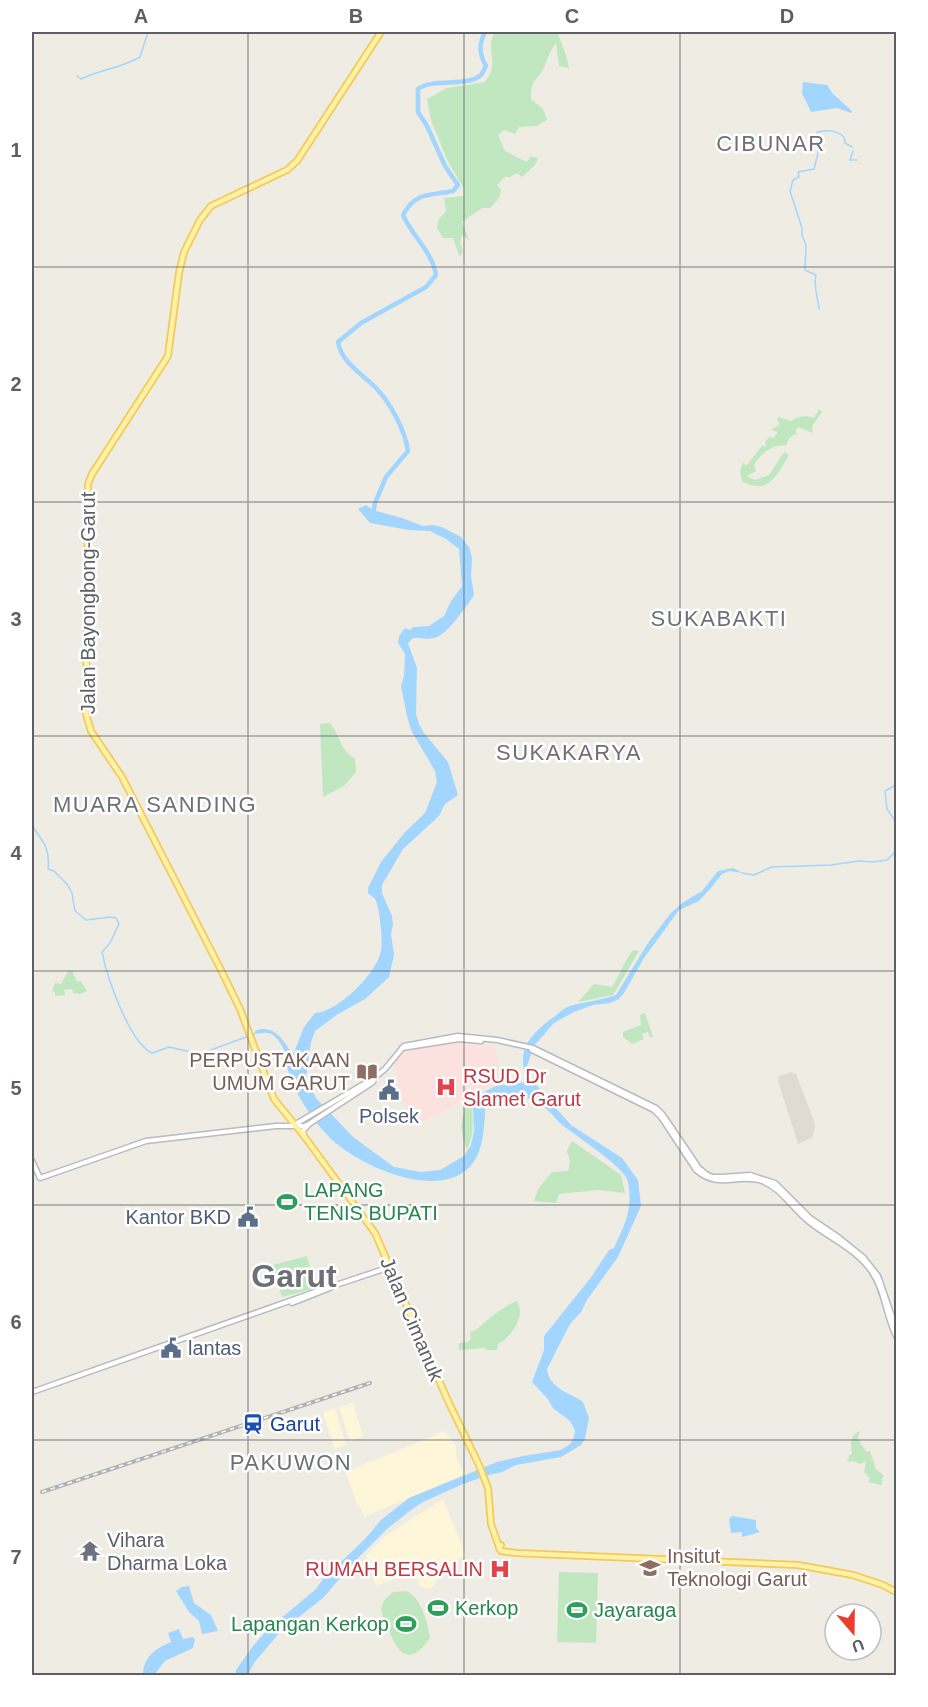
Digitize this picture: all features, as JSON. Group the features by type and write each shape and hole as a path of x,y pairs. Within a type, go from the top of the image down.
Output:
{"main road":[{"name":"Jalan Bayongbong-Garut","path":"294,1125 274,1099 240,1009 204,936 122,777 91,731 86,714 88,484 92,474 168,356 179,273 184,252 200,220 211,207 220,201 287,170 297,161 381,32"},
{"path":"294,1125 313,1118 374,1078 385,1069 404,1046 458,1036 497,1040 533,1049 656,1108 699,1168 706,1174 722,1178 750,1175 775,1183 810,1218 862,1259 878,1276 897,1336"},
{"path":"304,1136 303,1131 313,1118"},
{"path":"32,1161 40,1178 146,1141 309,1124"},
{"name":"Jalan Cimanuk","path":"294,1125 372,1227 448,1401 486,1481 493,1532 502,1547 518,1553 798,1565 853,1575 897,1592"},
{"path":"32,1392 390,1267"},
{"path":"892,1322 897,1328"}],"shaded area":[{"name":"RSUD Dr Slamet Garut","path":"449,1043 494,1044 502,1083 483,1090 410,1129 394,1063 401,1052"},
{"path":"791,1072 796,1074 815,1124 813,1137 798,1144 778,1081 779,1076"},
{"path":"353,1403 363,1436 350,1442 339,1407"},
{"path":"335,1408 346,1445 334,1449 323,1412"},
{"path":"445,1431 456,1446 456,1458 465,1474 364,1517 346,1473"},
{"path":"443,1499 466,1555 453,1562 430,1589 420,1586 414,1572 376,1586 366,1555 385,1536"}],"green space":[{"path":"495,32 557,32 569,68 559,66 556,43 531,92 531,99 543,109 547,120 537,126 519,127 515,134 504,130 498,135 505,151 527,162 531,156 538,158 535,165 522,177 517,173 505,177 497,185 501,190 499,198 490,208 482,208 462,222 469,240 462,235 460,243 463,250 460,257 453,238 443,238 437,228 439,219 446,211 444,198 464,196 463,187 448,162 431,120 427,99 447,88 485,82 492,68 491,44"},
{"path":"819,409 822,412 812,426 813,433 798,427 796,434 790,437 786,445 776,446 764,453 754,465 756,471 747,476 755,480 769,475 784,452 789,455 771,481 759,486 742,481 740,471 743,462 746,466 762,446 766,446 765,442 769,437 773,438 778,432 771,430 780,424 777,420 779,417 791,421 802,416 814,418"},
{"path":"329,723 333,726 345,750 355,759 356,772 344,786 323,797 320,724"},
{"path":"633,950 639,951 613,995 578,1002 594,984 612,987"},
{"path":"68,971 72,971 77,982 81,981 87,991 80,994 73,993 72,989 64,990 65,995 55,996 55,992 52,991 55,983 61,984"},
{"path":"645,1013 653,1037 650,1038 648,1032 642,1034 644,1039 632,1044 623,1037 623,1032 641,1025 640,1015"},
{"path":"473,1099 472,1131 467,1149 461,1124 468,1100"},
{"path":"572,1141 621,1175 625,1193 598,1190 559,1194 556,1203 534,1201 538,1189 552,1172 568,1171 570,1161 567,1151"},
{"path":"307,1256 316,1288 282,1297 273,1265"},
{"path":"518,1301 520,1311 518,1321 510,1335 498,1344 497,1350 484,1348 459,1350 459,1343 468,1342 471,1339 470,1332"},
{"path":"860,1431 858,1438 860,1443 867,1452 870,1451 876,1469 884,1476 882,1485 868,1482 870,1478 864,1472 866,1461 860,1464 847,1460 852,1454 852,1438"},
{"name":"Jayaraga","path":"559,1572 598,1573 596,1643 557,1642"},
{"name":"Lapangan Kerkop","path":"405,1591 419,1603 430,1638 419,1651 409,1655 399,1650 382,1615 382,1607 386,1599 393,1592"}],"water":[{"path":"803,82 827,85 833,94 852,111 851,113 837,108 811,112 802,93"},
{"path":"366,505 373,510 423,526 442,527 461,537 469,547 472,558 471,576 474,595 457,619 437,637 413,638 408,643 417,668 416,714 419,724 448,762 458,795 445,804 439,816 403,849 382,885 382,893 392,916 393,925 391,934 394,955 389,977 365,999 338,1014 315,1031 311,1042 306,1077 316,1098 353,1137 394,1167 421,1172 440,1170 464,1156 471,1145 474,1131 475,1096 498,1085 527,1082 523,1062 524,1054 526,1046 535,1033 567,1007 616,995 648,943 670,914 682,903 702,891 718,871 733,868 743,873 729,871 722,874 699,901 679,910 644,958 619,999 574,1012 554,1023 534,1046 527,1066 534,1083 549,1097 571,1125 622,1158 638,1180 641,1206 618,1257 581,1312 570,1324 547,1369 556,1386 583,1402 589,1418 585,1439 581,1445 561,1457 516,1465 502,1472 463,1484 411,1510 387,1529 357,1559 323,1598 281,1631 254,1663 248,1675 236,1676 236,1670 268,1629 315,1590 381,1520 409,1498 497,1462 561,1450 570,1444 575,1430 570,1421 553,1408 532,1382 544,1350 544,1336 592,1276 609,1250 614,1248 625,1224 629,1208 628,1182 625,1175 598,1151 559,1122 542,1105 523,1098 503,1097 486,1103 483,1134 478,1154 466,1170 457,1176 426,1181 408,1178 373,1166 357,1158 331,1139 312,1117 293,1085 284,1050 279,1041 270,1034 254,1034 255,1031 262,1029 273,1031 293,1055 304,1027 315,1013 324,1011 345,999 372,970 381,951 381,933 377,903 368,893 368,888 381,862 405,832 425,813 437,782 435,771 411,730 407,716 401,686 405,654 398,643 399,636 405,628 410,630 413,627 429,626 444,616 462,586 459,549 430,531 370,523 358,509"},
{"path":"732,1516 756,1520 756,1528 760,1532 742,1537 742,1532 731,1533 729,1519"},
{"path":"189,1586 194,1603 211,1615 218,1631 202,1634 199,1621 189,1612 176,1591"},
{"path":"179,1629 183,1639 192,1637 195,1639 193,1648 165,1661 154,1675 143,1675 148,1658 160,1647 171,1642 168,1633"}],"waterway":[{"path":"77,76 81,79 140,57 148,32"},
{"path":"373,514 386,477 408,451 401,426 387,402 343,356 338,342 361,323 426,287 436,275 430,258 403,215 418,198 453,191 458,185 445,166 418,112 418,89 425,85 467,81 481,75 486,66 481,49 485,32"},
{"path":"817,132 818,153 814,169 798,172 799,177 793,180 790,191 806,245 805,270 816,275 815,288 819,309"},
{"path":"818,132 838,133 844,137 845,143 852,147"},
{"path":"853,151 850,160 857,160"},
{"path":"896,785 885,791 887,809 896,822"},
{"path":"32,826 45,846 48,869 54,871 67,884 72,893 75,911 86,920 116,918 119,924 110,943 102,952 120,1008 143,1047 152,1053 169,1047 200,1054 254,1034"},
{"path":"742,873 754,875 772,867 873,862 887,860 896,851"}],"railway":[{"path":"42,1492 370,1383"}],"place":[{"name":"PERPUSTAKAAN UMUM GARUT","path":"367,1072"},
{"name":"RSUD Dr Slamet Garut","path":"446,1087"},
{"name":"Polsek","path":"389,1090"},
{"name":"LAPANG TENIS BUPATI","path":"287,1202"},
{"name":"Kantor BKD","path":"248,1217"},
{"name":"lantas","path":"171,1348"},
{"name":"Garut","path":"253,1424"},
{"name":"Vihara Dharma Loka","path":"90,1551"},
{"name":"Insitut Teknologi Garut","path":"650,1568"},
{"name":"RUMAH BERSALIN","path":"500,1569"},
{"name":"Kerkop","path":"438,1608"},
{"name":"Jayaraga","path":"577,1610"},
{"name":"Lapangan Kerkop","path":"406,1624"}],"district":[{"name":"CIBUNAR","path":"771,143"},
{"name":"SUKABAKTI","path":"719,618"},
{"name":"SUKAKARYA","path":"569,752"},
{"name":"MUARA SANDING","path":"155,804"},
{"name":"Garut","path":"294,1276"},
{"name":"PAKUWON","path":"291,1462"}]}
